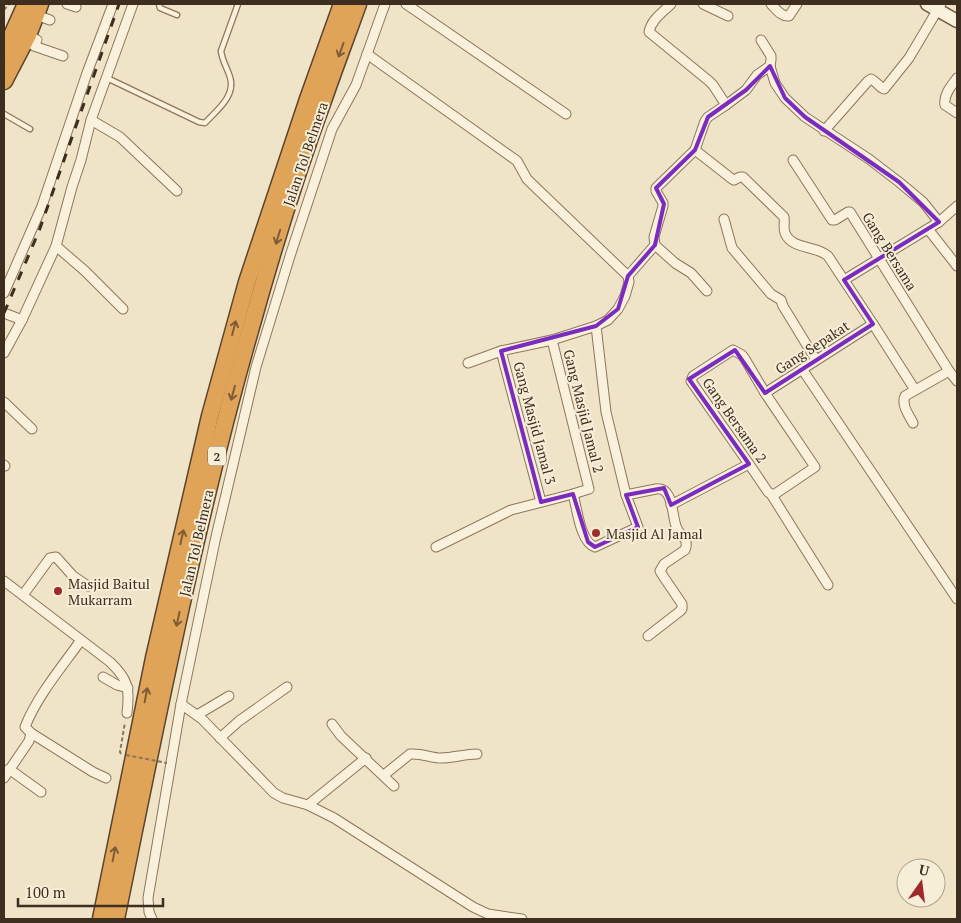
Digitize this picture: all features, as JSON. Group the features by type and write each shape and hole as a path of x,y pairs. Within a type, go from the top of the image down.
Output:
{"highway":[{"name":"Jalan Tol Belmera","path":"101,919 154,658 210,416 252,264 342,4"},
{"name":"Jalan Tol Belmera","path":"116,919 189,566 227,413 287,206 323,98 358,4"},
{"path":"4,81 28,43 38,11"},
{"path":"4,53 13,35 38,11"}],"street":[{"path":"4,293 42,206 87,73 113,4"},
{"path":"4,353 22,320 56,246 91,120 133,4"},
{"path":"152,919 149,912 148,898 160,817 181,704 215,541 256,367 332,129 356,85 385,4"},
{"path":"406,4 566,114"},
{"path":"671,4 655,20 649,32 709,81 726,105"},
{"path":"704,4 728,16"},
{"path":"770,4 782,16 788,16 797,4"},
{"path":"824,131 868,81 874,80 882,88 885,88 909,58 935,6 957,21"},
{"path":"761,40 771,56 770,66 775,83 785,98 805,117 869,159 924,202 939,222"},
{"path":"28,43 63,56"},
{"path":"367,54 518,161 530,183 628,276 629,282 625,296 618,310 608,320 596,326 552,340 501,352 468,363"},
{"path":"708,291 691,273 675,263 655,244 654,237 664,206 656,188 695,150 704,121 746,90 757,75 770,66"},
{"path":"957,78 944,100 945,105 957,113"},
{"path":"91,120 120,137 177,191"},
{"path":"695,150 732,180 743,177 784,217 785,234 790,240 825,254 915,390"},
{"name":"Gang Bersama","path":"793,160 832,220 850,212 957,381"},
{"path":"844,280 939,222 957,206"},
{"path":"724,218 732,248 772,294 781,300 816,360"},
{"path":"928,229 957,266"},
{"path":"628,276 655,244"},
{"path":"56,246 85,271 123,309"},
{"path":"4,313 22,320"},
{"name":"Gang Sepakat","path":"766,393 873,324"},
{"path":"436,547 511,510 573,494 584,538 590,545 595,547 638,527 626,495 606,412 596,326"},
{"name":"Gang Masjid Jamal 2","path":"552,340 589,489 573,494"},
{"name":"Gang Bersama 2","path":"733,350 742,355 815,467 775,494 771,494 750,464 691,381 693,376 733,350"},
{"name":"Gang Masjid Jamal 3","path":"501,352 541,502"},
{"path":"802,369 957,599"},
{"path":"913,423 903,404 905,396 949,371"},
{"path":"4,402 32,429"},
{"path":"671,505 750,464"},
{"path":"626,495 660,488 665,490 669,497 676,528 686,542 685,550 664,564 660,571 682,604 682,609 648,636"},
{"path":"771,494 828,585"},
{"path":"23,596 50,558 56,557 74,576 88,586"},
{"path":"4,581 120,671 128,688 127,713"},
{"path":"81,640 46,689 25,727 31,733 93,772 106,778"},
{"path":"103,677 117,685 128,688"},
{"path":"220,738 239,721 287,686"},
{"path":"197,715 229,696"},
{"path":"181,704 197,715 274,793 283,798 308,804 334,818 473,908 488,914 522,919"},
{"path":"332,724 341,736 394,786"},
{"path":"4,778 30,741 31,733"},
{"path":"384,775 410,754 434,758 477,754"},
{"path":"308,804 366,758"},
{"path":"9,769 41,792"}],"lane":[{"path":"159,4 160,8 177,15"},
{"path":"107,78 199,122 205,123 230,95 231,79 221,51 238,4"},
{"path":"4,114 30,129"}],"path":[{"path":"4,10 9,4"},
{"path":"127,713 121,754 166,763"}],"highlighted area":[{"path":"770,66 785,98 805,117 899,182 939,222 844,280 873,324 765,393 735,350 689,379 749,464 671,505 664,488 626,495 638,527 595,547 588,542 573,494 541,502 501,351 596,326 618,309 628,276 655,245 664,204 656,188 695,150 708,117 746,90"}],"railway":[{"path":"4,313 39,231 119,4"}],"place":[{"name":"Masjid Al Jamal","path":"596,533"},
{"name":"Masjid Baitul Mukarram","path":"58,591"}]}
